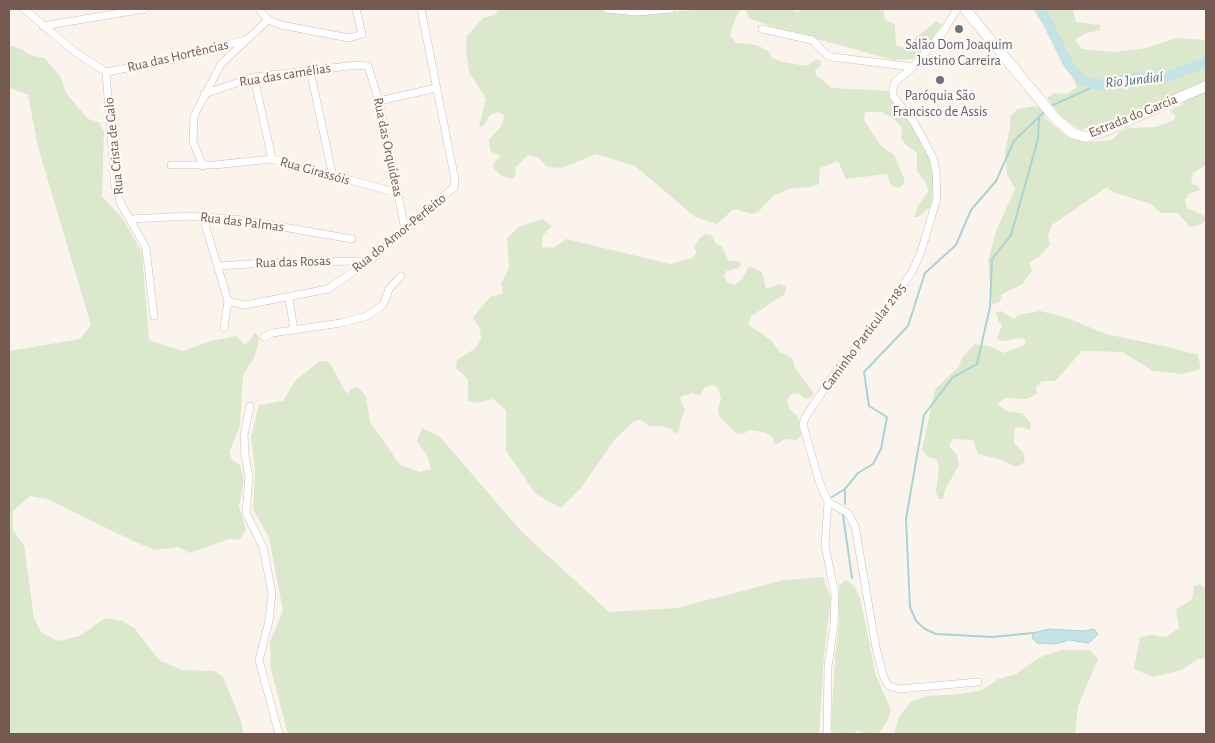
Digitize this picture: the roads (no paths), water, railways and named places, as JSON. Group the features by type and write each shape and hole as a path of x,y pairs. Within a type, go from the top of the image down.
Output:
{"street":[{"path":"24,9 75,52 106,72"},
{"path":"43,26 128,10 144,9"},
{"path":"259,9 268,20 297,30 344,37 362,34 356,9"},
{"name":"Rua do Amor-Perfeito","path":"228,301 245,305 328,289 369,261 450,192 455,184 421,9"},
{"path":"607,9 637,12 671,9"},
{"path":"762,29 812,40 829,56 912,67 943,32 957,9"},
{"name":"Estrada do Garcia","path":"965,9 1055,118 1072,133 1086,137 1107,130 1206,86"},
{"path":"203,166 192,136 194,116 221,64 229,54 249,39 268,20"},
{"name":"Rua das Hortências","path":"106,72 166,61 249,39"},
{"name":"Rua das camélias","path":"204,94 254,78 357,64 368,66"},
{"name":"Rua das Orquídeas","path":"368,66 379,101 405,229"},
{"name":"Caminho Particular 2185","path":"826,734 828,667 834,625 835,596 825,545 828,502 803,430 805,418 838,368 869,332 912,272 921,252 937,198 933,158 913,121 893,96 895,82 912,67"},
{"path":"310,70 333,177"},
{"name":"Rua Crista de Galo","path":"106,72 115,187 121,204 146,248 154,316"},
{"path":"254,78 272,159"},
{"path":"379,101 436,88"},
{"name":"Rua Girassóis","path":"171,164 203,166 272,159 398,193"},
{"path":"204,217 228,301 224,328"},
{"name":"Rua das Palmas","path":"130,219 204,217 242,220 352,239"},
{"name":"Rua das Rosas","path":"217,266 281,262 369,261"},
{"path":"264,337 272,333 341,323 375,312 383,306 389,289 401,276"},
{"path":"289,298 294,330"},
{"path":"250,406 244,442 249,477 246,513 263,548 271,585 272,606 259,660 278,734"},
{"path":"828,502 848,513 855,526 876,648 884,678 889,686 899,689 978,682"}],"water":[{"path":"1049,629 1083,631 1094,629 1098,634 1089,643 1069,640 1056,644 1037,643 1032,638 1033,633"}],"waterway":[{"name":"Rio Jundiaí","path":"1041,9 1068,64 1080,79 1097,85 1133,78 1170,76 1206,62"},
{"path":"1051,106 1097,85"},
{"path":"832,497 845,489 858,473 873,464 881,449 887,417 869,406 864,372 908,326 925,273 956,245 971,210 996,181 1014,141 1045,111"},
{"path":"1033,633 992,637 936,634 925,629 916,621 910,607 906,519 924,415 952,378 977,364 990,307 992,259 1011,235 1038,139 1039,118"},
{"path":"845,489 845,504"},
{"path":"843,515 852,578"}],"place":[{"name":"Salão Dom Joaquim Justino Carreira","path":"959,29"},
{"name":"Paróquia São Francisco de Assis","path":"940,80"}]}
